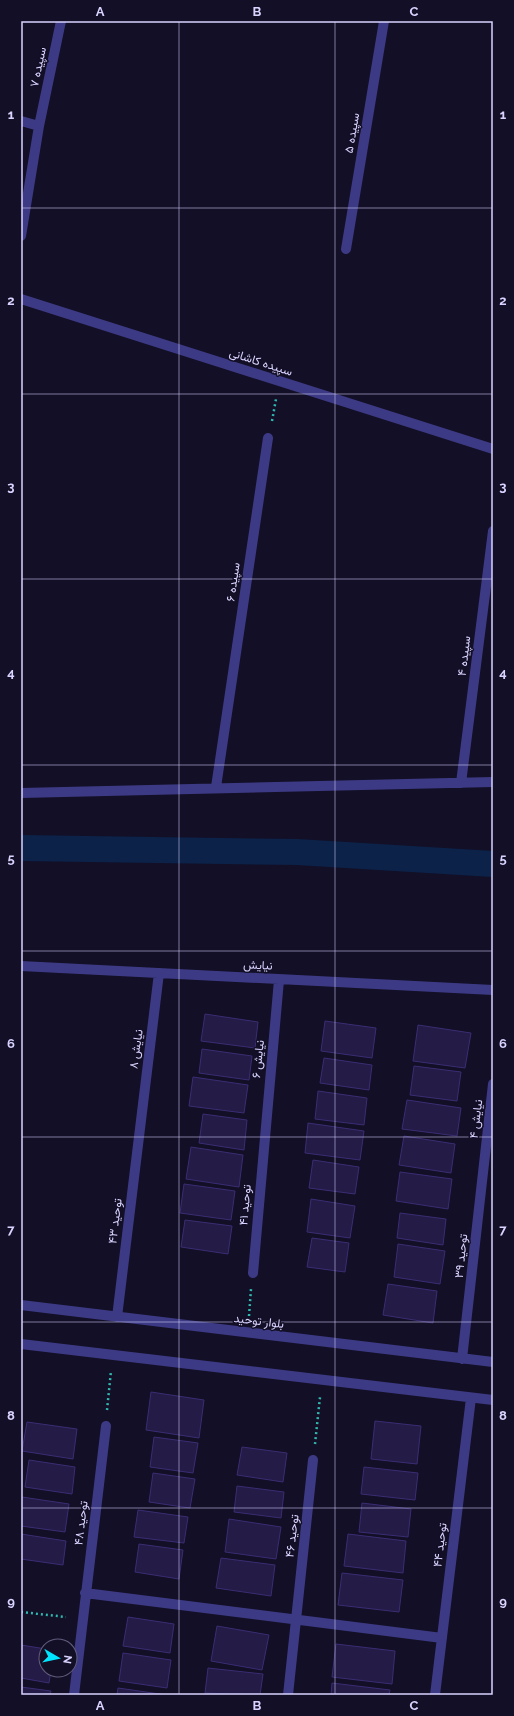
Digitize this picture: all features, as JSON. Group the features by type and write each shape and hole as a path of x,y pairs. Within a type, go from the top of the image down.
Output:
{"street":[{"name":"سپیده ۷","path":"21,234 39,126 61,21"},
{"name":"سپیده ۵","path":"346,249 384,21"},
{"path":"21,121 39,126"},
{"name":"سپیده کاشانی","path":"21,299 493,449"},
{"name":"سپیده ۶","path":"216,787 268,438"},
{"name":"سپیده ۴","path":"461,784 493,531"},
{"path":"21,793 216,787 461,784 493,782"},
{"name":"نیایش","path":"21,966 493,990"},
{"name":"نیایش ۸","path":"139,1129 159,973"},
{"name":"نیایش ۶","path":"264,1140 279,980"},
{"name":"نیایش ۴","path":"485,1156 493,1084"},
{"name":"توحید ۴۳","path":"117,1317 139,1129"},
{"name":"توحید ۴۱","path":"253,1273 264,1140"},
{"name":"توحید ۳۹","path":"462,1358 485,1156"},
{"name":"بلوار توحید","path":"21,1305 493,1362"},
{"path":"21,1344 493,1400"},
{"name":"توحید ۴۴","path":"435,1695 471,1398"},
{"name":"توحید ۴۸","path":"74,1695 106,1426"},
{"name":"توحید ۴۶","path":"288,1695 313,1460"},
{"path":"85,1593 442,1638"}],"path":[{"path":"268,438 280,382"},
{"path":"247,1332 253,1273"},
{"path":"106,1426 113,1355"},
{"path":"313,1460 322,1380"},
{"path":"21,1612 83,1618"}],"building":[{"path":"205,1014 258,1022 255,1048 201,1041"},
{"path":"325,1021 376,1028 372,1058 321,1051"},
{"path":"418,1025 471,1033 465,1068 413,1061"},
{"path":"202,1049 252,1056 249,1080 199,1073"},
{"path":"324,1058 372,1065 369,1090 320,1083"},
{"path":"414,1066 461,1072 457,1101 410,1095"},
{"path":"193,1077 248,1085 244,1113 189,1106"},
{"path":"318,1091 367,1098 364,1125 315,1119"},
{"path":"407,1100 461,1108 457,1136 402,1129"},
{"path":"203,1114 247,1120 244,1150 199,1143"},
{"path":"308,1123 364,1131 360,1160 305,1153"},
{"path":"404,1136 455,1144 451,1173 399,1165"},
{"path":"191,1147 243,1155 239,1187 186,1179"},
{"path":"313,1160 359,1167 355,1194 309,1188"},
{"path":"400,1172 452,1179 448,1209 396,1201"},
{"path":"184,1184 235,1191 231,1220 180,1213"},
{"path":"311,1199 355,1206 350,1238 307,1232"},
{"path":"400,1213 446,1219 443,1245 397,1238"},
{"path":"185,1220 232,1226 228,1254 181,1247"},
{"path":"312,1238 349,1243 345,1272 307,1267"},
{"path":"398,1244 445,1251 440,1284 394,1277"},
{"path":"388,1284 437,1291 433,1323 383,1315"},
{"path":"151,1392 204,1400 199,1438 146,1430"},
{"path":"375,1421 421,1426 417,1464 371,1459"},
{"path":"27,1422 77,1429 73,1459 22,1451"},
{"path":"154,1437 198,1443 193,1473 150,1467"},
{"path":"242,1447 287,1453 283,1482 237,1475"},
{"path":"29,1460 75,1467 72,1494 25,1487"},
{"path":"364,1467 418,1473 415,1500 361,1494"},
{"path":"153,1473 195,1479 190,1508 149,1502"},
{"path":"237,1486 284,1492 281,1518 234,1512"},
{"path":"22,1497 69,1504 65,1532 21,1526"},
{"path":"362,1503 411,1509 408,1537 359,1532"},
{"path":"138,1510 188,1517 184,1543 134,1537"},
{"path":"229,1519 281,1527 276,1559 225,1552"},
{"path":"21,1534 66,1541 63,1565 21,1559"},
{"path":"348,1534 406,1541 403,1573 344,1566"},
{"path":"139,1544 183,1550 179,1579 135,1572"},
{"path":"221,1558 275,1565 271,1596 216,1588"},
{"path":"342,1573 403,1580 399,1612 338,1605"},
{"path":"128,1617 174,1624 170,1653 123,1646"},
{"path":"217,1626 269,1635 262,1670 211,1661"},
{"path":"336,1644 395,1651 392,1684 332,1677"},
{"path":"21,1645 38,1648 38,1678 50,1678 49,1683 21,1678"},
{"path":"123,1653 171,1660 167,1688 119,1681"},
{"path":"208,1668 263,1674 260,1695 205,1693"},
{"path":"332,1683 390,1690 389,1695 331,1695"},
{"path":"21,1687 51,1691 50,1695 21,1695"},
{"path":"118,1688 167,1695 117,1695"}],"waterway":[{"path":"21,848 297,852 493,864"}]}
